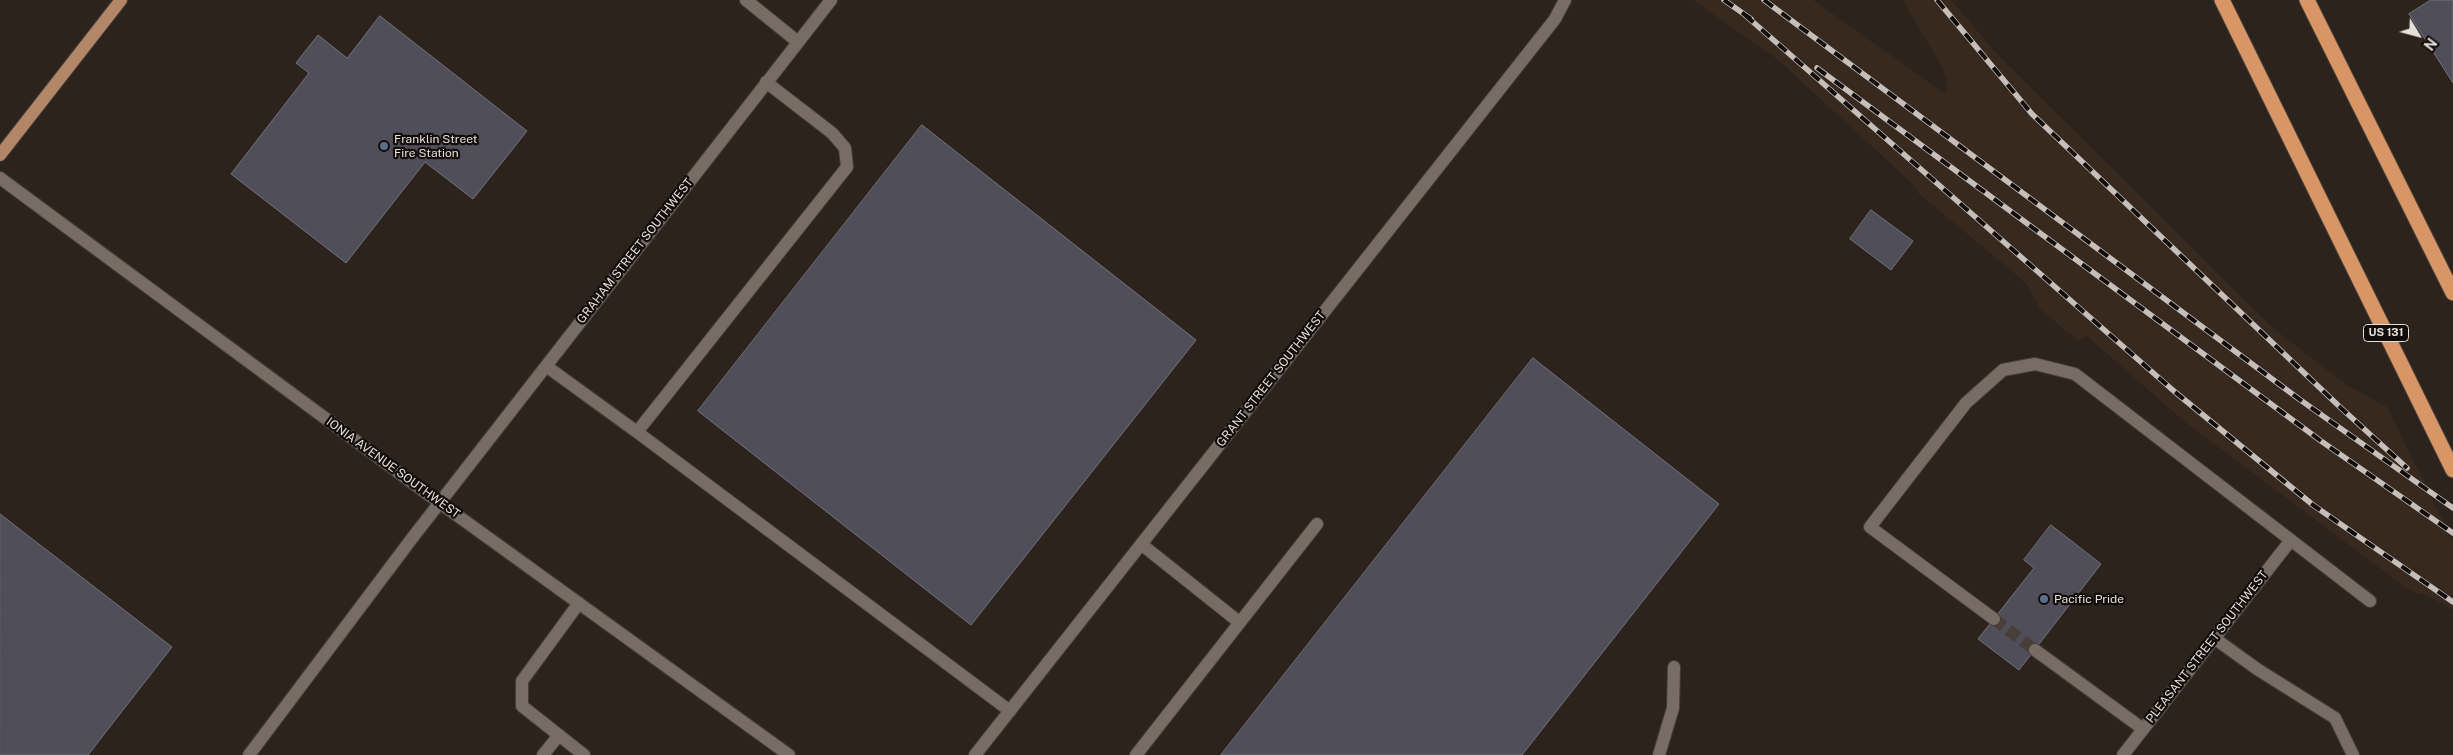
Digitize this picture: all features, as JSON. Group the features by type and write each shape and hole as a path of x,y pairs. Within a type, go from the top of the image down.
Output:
{"highway":[{"name":"US 131","path":"2222,0 2453,470"},
{"path":"2307,0 2390,162 2453,293"}],"main road":[{"path":"0,155 121,0"}],"street":[{"path":"746,0 798,42"},
{"name":"GRAHAM STREET SOUTHWEST","path":"249,755 440,503 831,0"},
{"name":"GRANT STREET SOUTHWEST","path":"975,755 1555,19 1565,0"},
{"path":"637,432 847,167 845,148 832,133 766,82"},
{"name":"IONIA AVENUE SOUTHWEST","path":"0,178 440,503 789,755"},
{"path":"1994,619 1870,527 1966,403 2003,370 2035,364 2075,374 2370,601"},
{"path":"546,366 1010,711"},
{"path":"1136,755 1317,524"},
{"name":"PLEASANT STREET SOUTHWEST","path":"2123,755 2291,540"},
{"path":"1141,544 1240,622"},
{"path":"579,603 522,681 522,706 584,755"},
{"path":"2214,638 2257,669 2335,718 2353,755"},
{"path":"2035,650 2143,729"},
{"path":"1659,755 1673,708 1674,666"},
{"path":"543,755 559,735"}],"shaded area":[{"path":"1693,0 1813,0 1945,94 1947,82 1943,69 1903,0 1951,0 1996,53 2273,328 2345,384 2387,407 2453,541 2453,610 2425,594 2419,594 2405,587 2185,422 2087,336 2078,341 2040,309 2029,287 2020,278 1918,193 1915,186 1777,59"}],"building":[{"path":"2431,0 2453,0 2453,83 2409,14"},
{"name":"Franklin Street Fire Station","path":"380,16 527,131 473,199 425,162 346,263 231,174 309,73 296,63 318,35 347,58"},
{"path":"922,125 1196,340 971,625 698,411"},
{"path":"1871,210 1913,241 1891,270 1850,239"},
{"path":"1533,358 1719,504 1522,755 1221,755"},
{"path":"0,514 172,647 88,755 0,755"},
{"path":"2051,525 2101,564 2019,670 1978,639 2034,568 2024,560"}],"tunnel":[{"path":"1994,619 2035,650"}],"railway":[{"path":"1724,0 1751,19"},
{"path":"1764,0 2299,399 2453,508"},
{"path":"1937,0 2032,114 2341,408 2407,468"},
{"path":"1745,15 2175,392 2313,505 2453,602"},
{"path":"1817,68 2321,441 2453,533"}],"place":[{"name":"Franklin Street Fire Station","path":"384,146"},
{"name":"Pacific Pride","path":"2044,599"}]}
